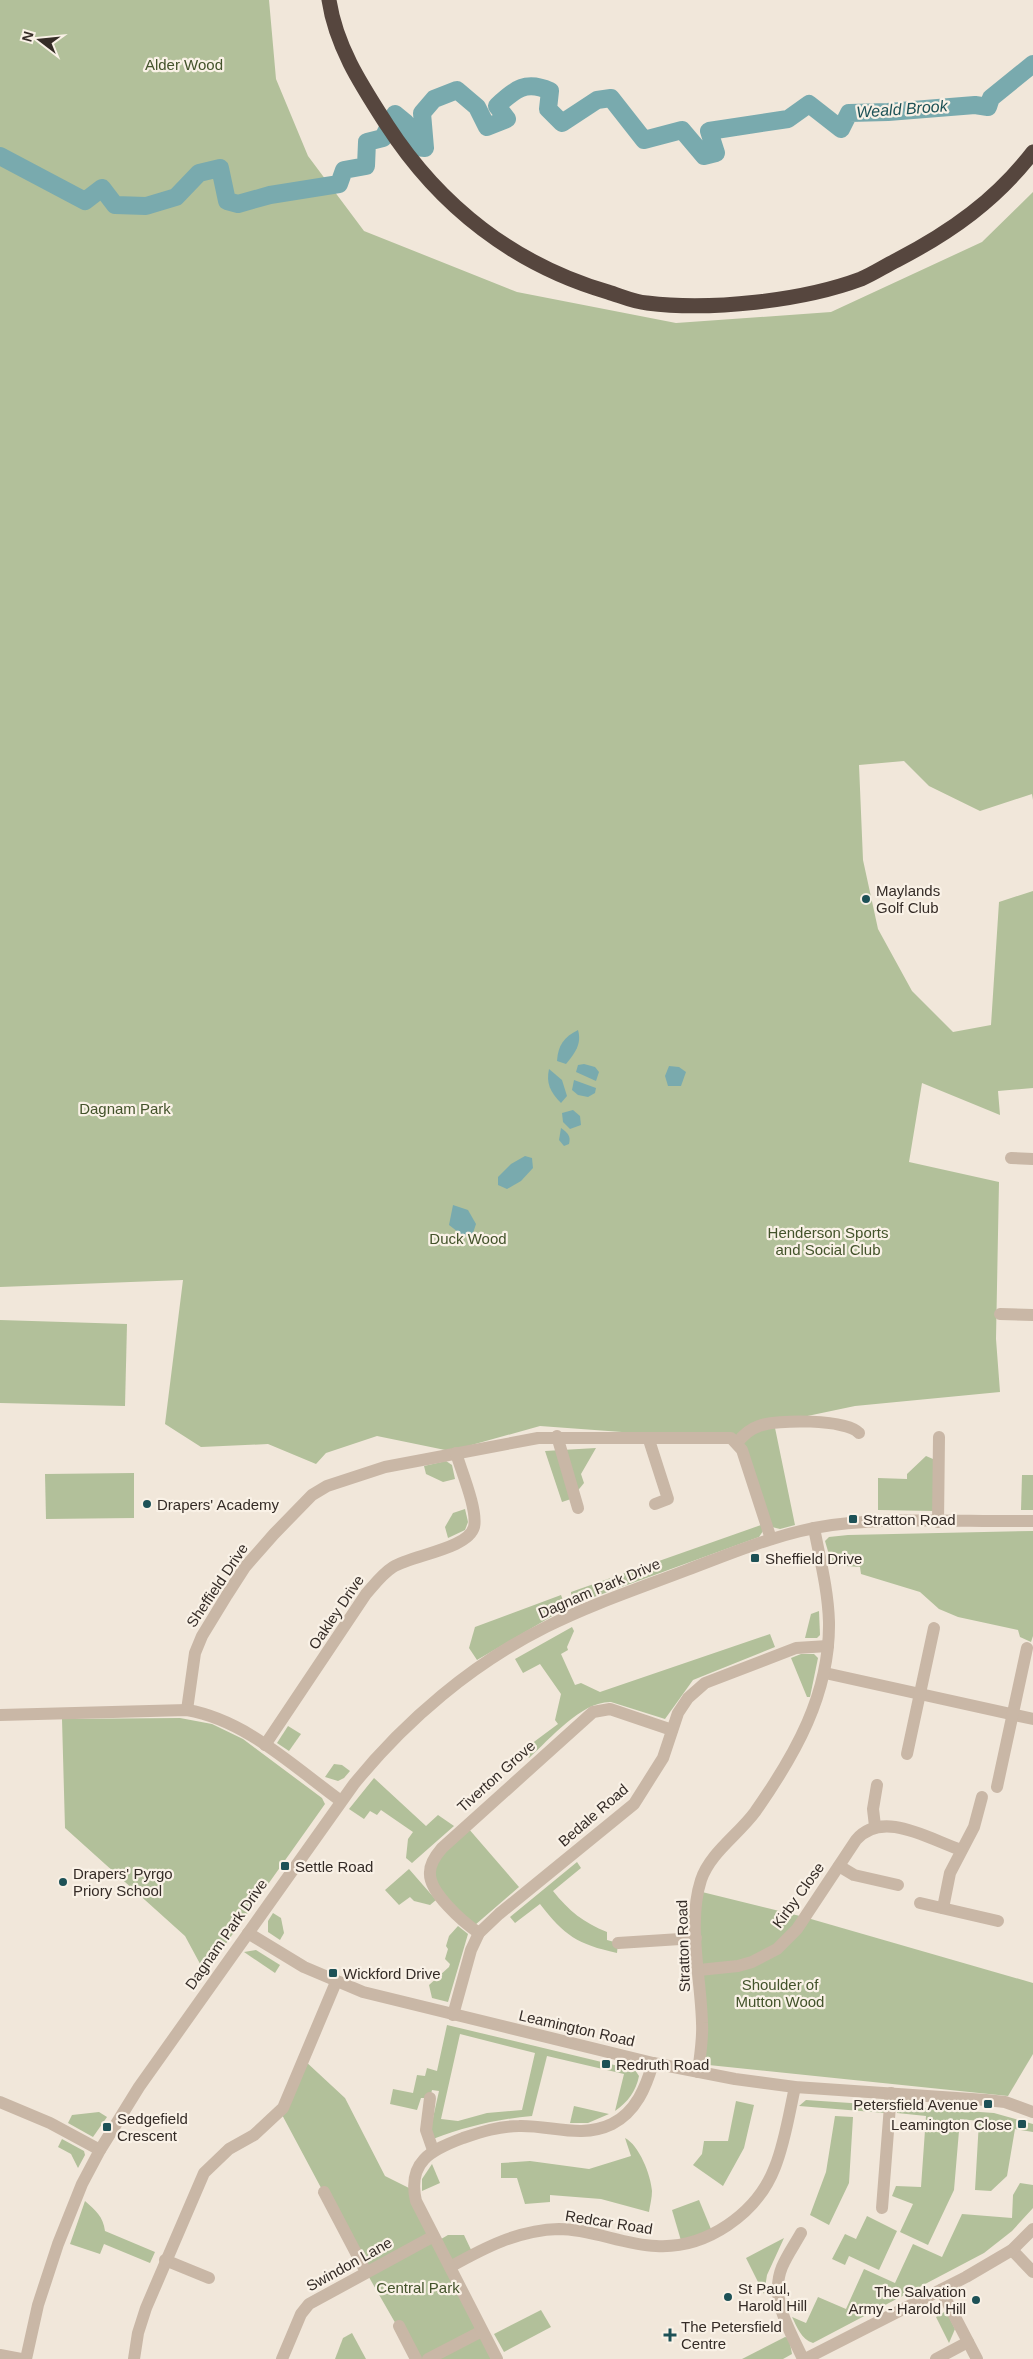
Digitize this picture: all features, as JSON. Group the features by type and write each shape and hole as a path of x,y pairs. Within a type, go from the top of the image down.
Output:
{"highway":[{"path":"329,0 331,19 342,49 360,84 399,144 427,181 459,212 528,261 576,283 646,303 715,306 790,297 861,279 927,245 978,210 1022,166 1033,152"}],"street":[{"path":"1011,1158 1033,1159"},
{"path":"1000,1314 1033,1316"},
{"path":"771,1538 742,1450 737,1442 744,1435 759,1426 795,1422 823,1422 854,1428 859,1433"},
{"path":"557,1436 578,1508"},
{"name":"Sheffield Drive","path":"187,1710 195,1653 202,1636 245,1567 300,1506 312,1495 327,1486 385,1466 557,1436 649,1440 722,1437 731,1438 737,1442"},
{"path":"938,1522 939,1437"},
{"path":"649,1440 668,1500 655,1504"},
{"name":"Oakley Drive","path":"265,1745 366,1594 379,1579 394,1566 467,1539 474,1528 474,1515 456,1453"},
{"name":"Dagnam Park Drive","path":"26,2359 38,2305 55,2252 82,2184 100,2150 139,2087 341,1801 368,1766 416,1718 481,1665 510,1647 573,1614 771,1538 814,1528 872,1522 1033,1521"},
{"name":"Stratton Road","path":"698,2072 702,2025 695,1905 707,1865 743,1828 784,1767 806,1728 825,1674 828,1646 827,1598 814,1528"},
{"path":"907,1754 934,1628"},
{"name":"Bedale Road","path":"453,2015 466,1965 479,1933 498,1914 634,1804 663,1758 678,1713 688,1698 705,1683 796,1648 828,1646"},
{"path":"997,1787 1028,1648"},
{"path":"825,1674 1033,1719"},
{"name":"Tiverton Grove","path":"479,1933 468,1925 438,1894 430,1879 431,1865 442,1848 593,1712 610,1709 672,1730"},
{"path":"0,1715 187,1710 206,1713 228,1722 265,1745 341,1801"},
{"path":"877,1786 873,1809 875,1826 896,1826 961,1850"},
{"path":"943,1908 950,1873 974,1827 982,1797"},
{"name":"Kirby Close","path":"699,1970 738,1966 752,1962 777,1948 797,1928 861,1834 875,1826"},
{"name":"Kirby Close","path":"839,1866 854,1876 898,1885"},
{"path":"920,1903 998,1921"},
{"name":"Leamington Road","path":"248,1933 282,1955 336,1982 387,2000 653,2063 795,2087 1005,2102 1033,2112"},
{"path":"618,1942 696,1938"},
{"path":"134,2359 143,2316 165,2260 204,2173 229,2149 254,2135 283,2108 336,1982"},
{"path":"497,2359 450,2267 432,2237 416,2201 413,2190 417,2169 433,2150 486,2130 510,2127 543,2128 567,2132 600,2129 614,2123 639,2100 653,2063"},
{"name":"Redcar Road","path":"450,2267 504,2239 539,2231 560,2229 657,2247 676,2245 709,2236 736,2219 756,2200 766,2186 780,2150 795,2087"},
{"path":"882,2208 891,2094"},
{"path":"430,2098 426,2130 433,2150"},
{"path":"0,2102 50,2123 100,2150"},
{"path":"324,2192 366,2272"},
{"path":"801,2233 782,2268 778,2287 780,2307 804,2359 941,2290 1012,2250 1033,2229"},
{"name":"Swindon Lane","path":"282,2359 301,2314 309,2304 432,2237"},
{"path":"1012,2250 1033,2272"},
{"path":"165,2260 209,2278"},
{"path":"941,2290 977,2359"},
{"path":"399,2326 416,2359"},
{"path":"428,2359 482,2331"},
{"path":"936,2359 968,2342"},
{"path":"0,2355 21,2359"}],"green space":[{"path":"0,0 269,0 276,79 308,156 364,231 517,292 676,323 831,312 982,242 1033,192 1033,800 1032,794 980,811 929,786 904,761 859,765 863,860 878,929 912,991 953,1032 991,1025 999,902 1033,891 1033,1088 998,1091 1000,1115 922,1083 909,1162 999,1182 996,1339 1000,1392 855,1406 774,1423 795,1525 780,1529 772,1527 741,1437 690,1437 540,1426 450,1451 377,1436 326,1453 316,1464 268,1444 201,1447 165,1424 183,1280 0,1287"},
{"path":"0,1320 127,1324 125,1406 0,1403"},
{"path":"596,1448 581,1474 584,1483 571,1499 562,1502 545,1451"},
{"path":"926,1456 933,1459 933,1511 878,1510 878,1478 907,1479 907,1474"},
{"path":"446,1461 452,1465 455,1479 443,1482 426,1474 424,1466"},
{"path":"134,1473 134,1518 46,1519 45,1474"},
{"path":"1022,1475 1033,1475 1033,1510 1021,1510"},
{"path":"465,1509 468,1522 465,1530 448,1538 445,1527 453,1513"},
{"path":"761,1525 763,1531 759,1537 572,1605 571,1592"},
{"path":"1033,1531 1033,1636 1031,1642 1020,1637 1018,1630 958,1617 939,1609 920,1592 861,1574 860,1567 832,1565 825,1541 829,1537 848,1535"},
{"path":"561,1595 566,1608 477,1660 469,1648 475,1627"},
{"path":"819,1611 820,1635 817,1638 805,1638 811,1614"},
{"path":"572,1627 574,1631 567,1647 568,1650 561,1654 575,1685 581,1683 600,1692 770,1634 775,1647 693,1680 665,1719 611,1702 600,1703 567,1722 529,1758 523,1750 558,1724 555,1720 561,1694 540,1664 523,1673 515,1659"},
{"path":"801,1654 814,1654 818,1658 810,1697 807,1697 791,1658"},
{"path":"180,1718 212,1724 243,1739 322,1798 325,1804 205,1973 185,1936 65,1828 62,1719"},
{"path":"288,1726 301,1734 289,1751 277,1743"},
{"path":"334,1764 342,1765 350,1771 344,1778 338,1781 325,1777"},
{"path":"374,1778 426,1826 438,1815 454,1826 412,1863 406,1858 408,1839 413,1832 381,1810 377,1815 370,1811 364,1819 349,1809"},
{"path":"468,1828 519,1887 475,1925 452,1905 445,1896 436,1879 435,1869 438,1859 444,1851"},
{"path":"577,1862 581,1868 553,1891 577,1916 607,1932 607,1940 618,1943 617,1953 592,1946 573,1937 557,1924 540,1904 515,1923 510,1917"},
{"path":"409,1869 436,1900 430,1905 414,1901 410,1897 399,1905 385,1890"},
{"name":"Shoulder of Mutton Wood","path":"698,1891 804,1917 1033,1983 1033,2054 1008,2096 699,2064"},
{"path":"273,1913 281,1918 284,1933 280,1940 268,1932 268,1921"},
{"path":"458,1926 468,1934 448,2002 432,1998 429,1985 449,1967 450,1964 445,1959 448,1949 446,1946 449,1936"},
{"path":"256,1950 280,1965 275,1973 244,1952"},
{"path":"447,2025 635,2070 639,2076 631,2096 615,2111 624,2074 547,2056 532,2116 481,2124 433,2139 431,2127 439,2091 432,2090 430,2098 421,2098 417,2110 390,2104 393,2089 413,2093 417,2075 425,2076 427,2068 437,2071","holes":["460,2034 535,2053 522,2110 487,2113 458,2121 441,2119"]},
{"path":"304,2060 345,2098 385,2176 413,2190 436,2242 448,2235 464,2235 473,2254 450,2267 497,2359 416,2359 366,2272 280,2111"},
{"path":"806,2100 880,2105 885,2109 885,2113 799,2106"},
{"path":"736,2101 754,2105 744,2148 723,2186 693,2165 702,2154 704,2141 728,2141"},
{"path":"574,2106 609,2114 588,2123 570,2123"},
{"path":"897,2106 994,2113 1033,2124 1033,2132 1015,2129 1007,2176 991,2191 975,2190 979,2121 960,2119 954,2190 928,2245 900,2232 913,2204 892,2196 896,2186 921,2187 926,2116 897,2113"},
{"path":"99,2112 107,2117 93,2137 68,2123 72,2115"},
{"path":"835,2116 853,2117 849,2183 829,2225 810,2215 826,2172"},
{"path":"625,2138 635,2147 649,2177 652,2191 649,2212 601,2199 550,2195 550,2202 525,2204 517,2178 501,2178 501,2163 530,2161 589,2169 631,2156"},
{"path":"62,2139 84,2151 85,2155 78,2168 71,2154 58,2147"},
{"path":"432,2164 440,2183 422,2191 422,2179"},
{"path":"1020,2183 1033,2185 1033,2208 1012,2231 984,2253 813,2343 805,2339 800,2332 792,2317 806,2323 818,2297 846,2309 864,2269 895,2283 913,2244 942,2257 962,2214 1012,2218 1013,2195"},
{"path":"699,2200 713,2234 682,2244 672,2210"},
{"path":"85,2201 101,2218 105,2231 155,2252 150,2263 104,2244 100,2254 70,2244"},
{"path":"867,2216 897,2231 879,2270 849,2256 845,2265 832,2259 845,2234 856,2239"},
{"path":"784,2238 767,2275 764,2294 746,2258"},
{"path":"541,2310 551,2327 504,2352 494,2334"},
{"path":"946,2311 955,2329 949,2343 936,2317"},
{"name":"Central Park","path":"352,2333 366,2359 335,2359 343,2338"},
{"path":"785,2337 789,2338 792,2354 783,2359 742,2359"}],"water":[{"path":"578,1030 579,1040 572,1056 566,1064 557,1061 563,1042"},
{"path":"584,1064 595,1067 599,1072 596,1081 576,1072 578,1065"},
{"path":"669,1066 679,1067 686,1072 681,1086 668,1086 665,1076"},
{"path":"549,1069 562,1080 567,1096 561,1103 550,1087 548,1079"},
{"path":"574,1080 596,1088 595,1093 588,1097 578,1095 572,1090"},
{"path":"573,1110 580,1116 581,1125 570,1129 563,1122 562,1113"},
{"path":"561,1128 570,1139 569,1144 564,1146 559,1140"},
{"path":"525,1156 532,1158 533,1168 521,1181 507,1189 498,1185 498,1177 511,1164"},
{"path":"453,1205 468,1210 476,1224 472,1236 462,1235 449,1225"}],"waterway":[{"name":"Weald Brook","path":"0,156 85,201 102,188 115,205 146,206 176,197 199,173 220,168 227,201 238,204 270,195 339,184 344,170 366,166 367,142 383,138 395,114 406,123 407,146 425,148 422,113 434,99 457,90 477,107 487,127 507,119 497,106 515,91 527,86 550,91 548,109 562,123 597,100 611,98 644,140 682,130 704,156 716,153 709,131 788,119 809,104 841,129 849,113 975,105 988,107 991,98 1033,64"}],"place":[{"name":"Maylands Golf Club","path":"866,899"},
{"name":"Drapers' Academy","path":"147,1504"},
{"name":"Stratton Road","path":"853,1519"},
{"name":"Sheffield Drive","path":"755,1558"},
{"name":"Settle Road","path":"285,1866"},
{"name":"Drapers' Pyrgo Priory School","path":"63,1882"},
{"name":"Wickford Drive","path":"333,1973"},
{"name":"Redruth Road","path":"606,2064"},
{"name":"Petersfield Avenue","path":"988,2104"},
{"name":"Leamington Close","path":"1022,2124"},
{"name":"Sedgefield Crescent","path":"107,2127"},
{"name":"St Paul, Harold Hill","path":"728,2297"},
{"name":"The Salvation Army - Harold Hill","path":"976,2300"},
{"name":"The Petersfield Centre","path":"670,2335"}],"park label":[{"name":"Alder Wood","path":"184,64"},
{"name":"Dagnam Park","path":"125,1108"},
{"name":"Duck Wood","path":"468,1238"},
{"name":"Henderson Sports and Social Club","path":"828,1240"}]}
